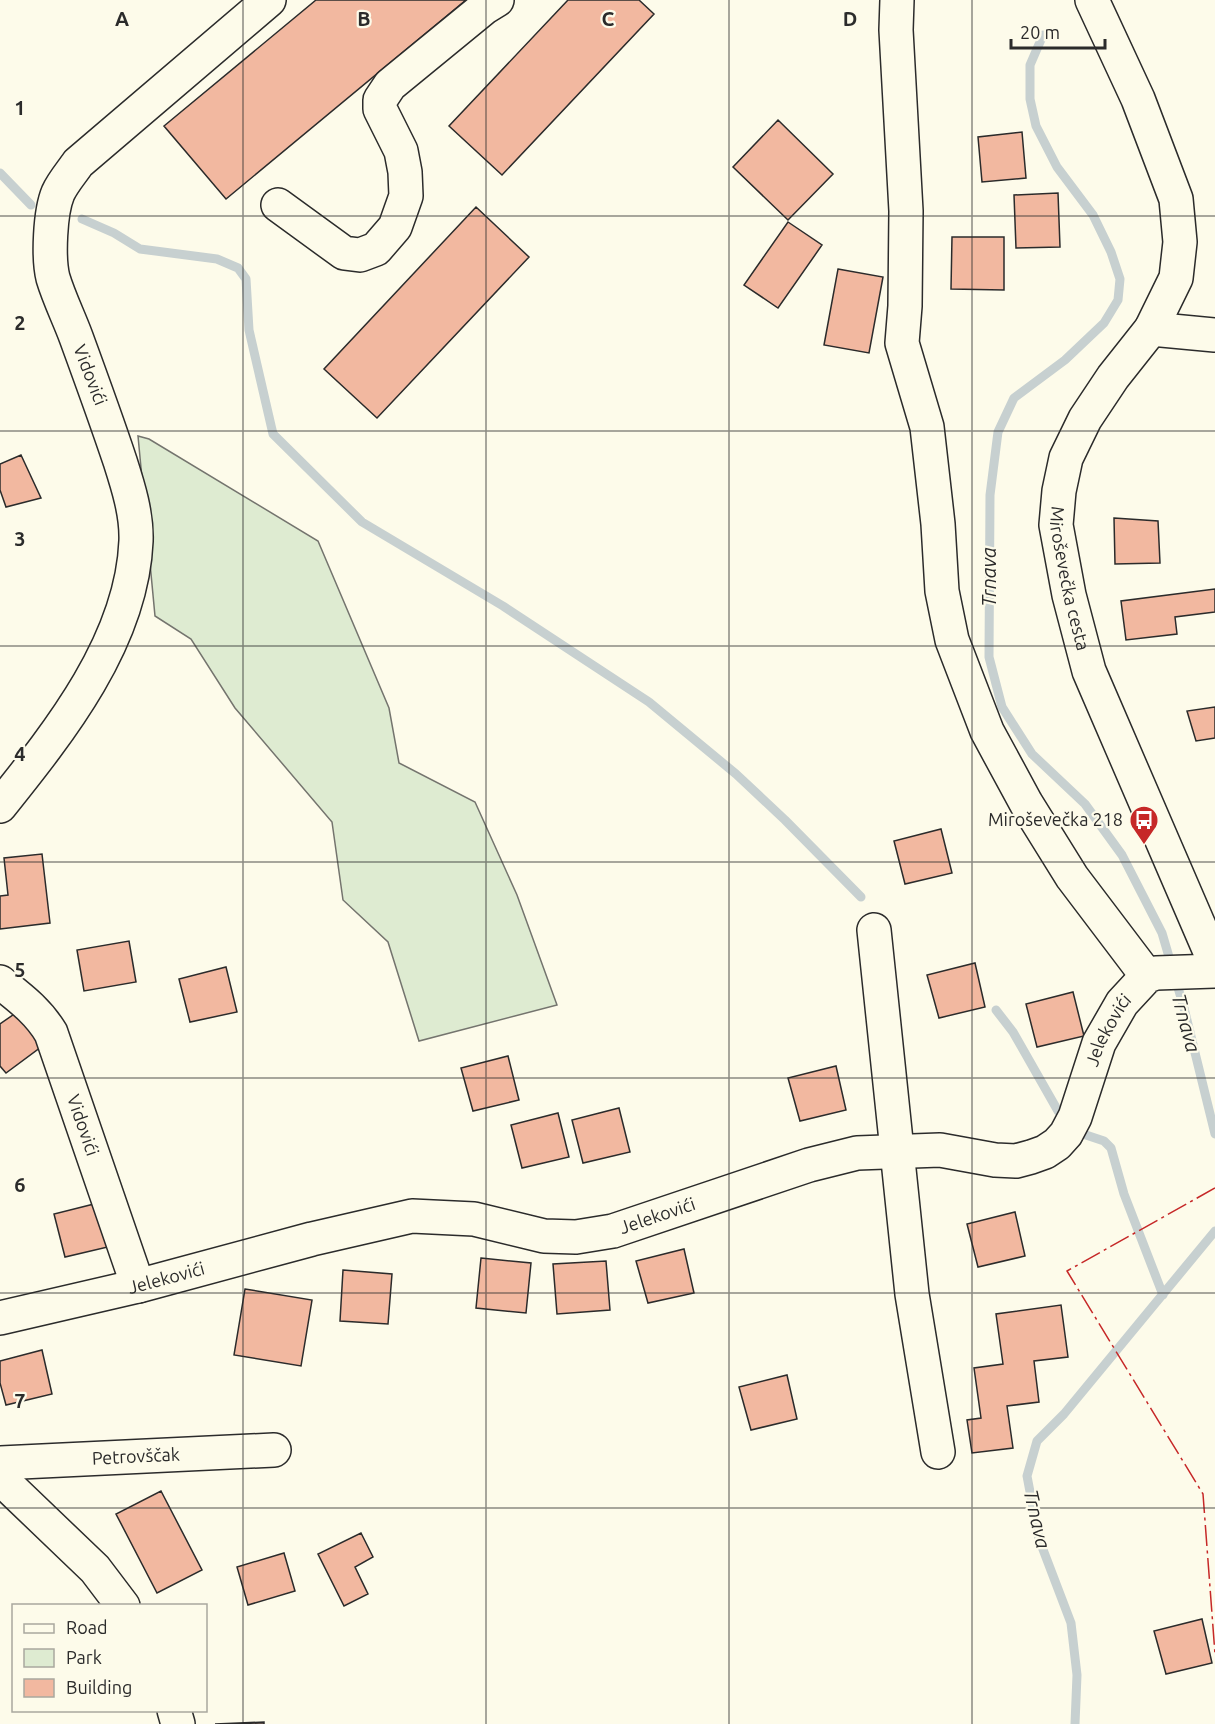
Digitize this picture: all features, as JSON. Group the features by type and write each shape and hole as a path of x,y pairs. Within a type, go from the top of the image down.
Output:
{"street":[{"name":"Vidovići","path":"0,806 79,701 101,662 121,614 133,568 136,539 133,511 105,413 53,276 51,224 58,193 78,163 269,0"},
{"path":"278,205 344,253 360,255 375,249 395,227 406,196 401,151 380,109 380,100 390,85 484,8 497,0"},
{"path":"897,0 896,30 906,211 905,306 902,343 927,427 938,524 942,591 952,640 987,731 1026,803 1072,877 1184,971"},
{"name":"Miroševečka cesta","path":"1092,0 1138,99 1176,199 1180,242 1176,278 1151,329 1085,419 1066,458 1059,491 1056,525 1069,595 1089,671 1184,971"},
{"path":"1151,329 1215,335"},
{"path":"874,930 912,1294 938,1452"},
{"name":"Jelekovići","path":"0,1318 138,1286 312,1239 412,1216 474,1219 544,1236 576,1237 613,1231 809,1165 857,1153 940,1150 995,1160 1016,1161 1045,1152 1057,1144 1070,1125 1099,1043 1122,1003 1184,971"},
{"name":"Vidovići","path":"0,982 31,1006 51,1033 138,1286"},
{"name":"Petrovščak","path":"0,1463 274,1450"},
{"path":"0,1478 95,1569 122,1604"}],"green space":[{"path":"138,436 149,439 318,541 389,708 399,763 475,802 517,895 557,1005 419,1041 388,942 343,900 332,822 235,708 191,639 155,616"}],"building":[{"path":"316,0 466,0 226,199 164,126"},
{"path":"568,0 639,0 654,14 502,175 449,126"},
{"path":"778,120 833,174 788,220 733,167"},
{"path":"1022,132 1026,178 982,182 978,137"},
{"path":"1058,193 1060,247 1016,248 1014,195"},
{"path":"476,207 529,257 377,418 324,369"},
{"path":"788,222 822,245 778,308 744,285"},
{"path":"952,237 1004,237 1004,290 951,289"},
{"path":"838,269 883,277 869,353 824,345"},
{"path":"21,455 41,498 6,507 0,490 0,464"},
{"path":"1114,518 1158,521 1160,563 1115,564"},
{"path":"1215,589 1215,612 1175,617 1177,634 1126,640 1121,601"},
{"path":"1215,707 1215,738 1196,741 1187,711"},
{"path":"941,829 952,873 905,884 894,841"},
{"path":"42,854 50,923 0,929 0,896 8,895 4,858"},
{"path":"129,941 136,982 84,991 77,950"},
{"path":"975,963 985,1007 939,1018 927,975"},
{"path":"226,967 237,1012 190,1022 179,979"},
{"path":"1073,992 1084,1036 1037,1047 1026,1004"},
{"path":"20,1010 45,1044 6,1073 0,1066 0,1024"},
{"path":"508,1056 519,1100 473,1111 461,1068"},
{"path":"836,1066 846,1110 800,1121 788,1078"},
{"path":"619,1108 630,1152 583,1163 572,1120"},
{"path":"558,1113 569,1157 522,1168 511,1125"},
{"path":"102,1202 112,1246 65,1257 54,1214"},
{"path":"1015,1212 1025,1256 978,1267 967,1224"},
{"path":"684,1249 694,1293 648,1303 636,1261"},
{"path":"481,1258 531,1263 526,1313 476,1308"},
{"path":"606,1261 610,1310 557,1314 553,1264"},
{"path":"343,1270 392,1274 388,1324 340,1321"},
{"path":"245,1289 312,1300 301,1366 234,1355"},
{"path":"1061,1305 1068,1357 1034,1361 1039,1402 1007,1406 1013,1448 972,1453 967,1420 981,1418 974,1368 1003,1364 996,1314"},
{"path":"42,1350 52,1394 6,1405 0,1383 0,1361"},
{"path":"787,1375 797,1419 751,1430 739,1387"},
{"path":"161,1491 202,1570 157,1593 116,1514"},
{"path":"361,1533 373,1557 355,1567 368,1594 344,1606 318,1554"},
{"path":"284,1553 295,1591 248,1605 237,1567"},
{"path":"1202,1619 1212,1663 1166,1674 1154,1631"},
{"path":"264,1722 264,1724 215,1724"}],"waterway":[{"name":"Trnava","path":"1043,35 1030,65 1030,99 1036,126 1057,167 1093,215 1111,252 1120,279 1118,300 1104,323 1065,360 1014,398 998,432 990,495 989,657 1002,707 1032,754 1085,804 1122,855 1162,933 1184,1008 1215,1134"},
{"path":"0,173 31,205"},
{"path":"82,219 114,233 140,249 217,259 238,268 246,279 249,330 273,434 362,522 503,606 649,702 736,774 861,897"},
{"path":"996,1010 1013,1032 1058,1111 1086,1135 1104,1141 1111,1148 1124,1194 1163,1295"},
{"name":"Trnava","path":"1075,1724 1077,1675 1071,1623 1039,1539 1027,1476 1037,1441 1064,1414 1215,1231"}],"power":[{"path":"1215,1188 1067,1271 1203,1494 1215,1654"}],"place":[{"name":"Miroševečka 218","path":"1144,846"}]}
